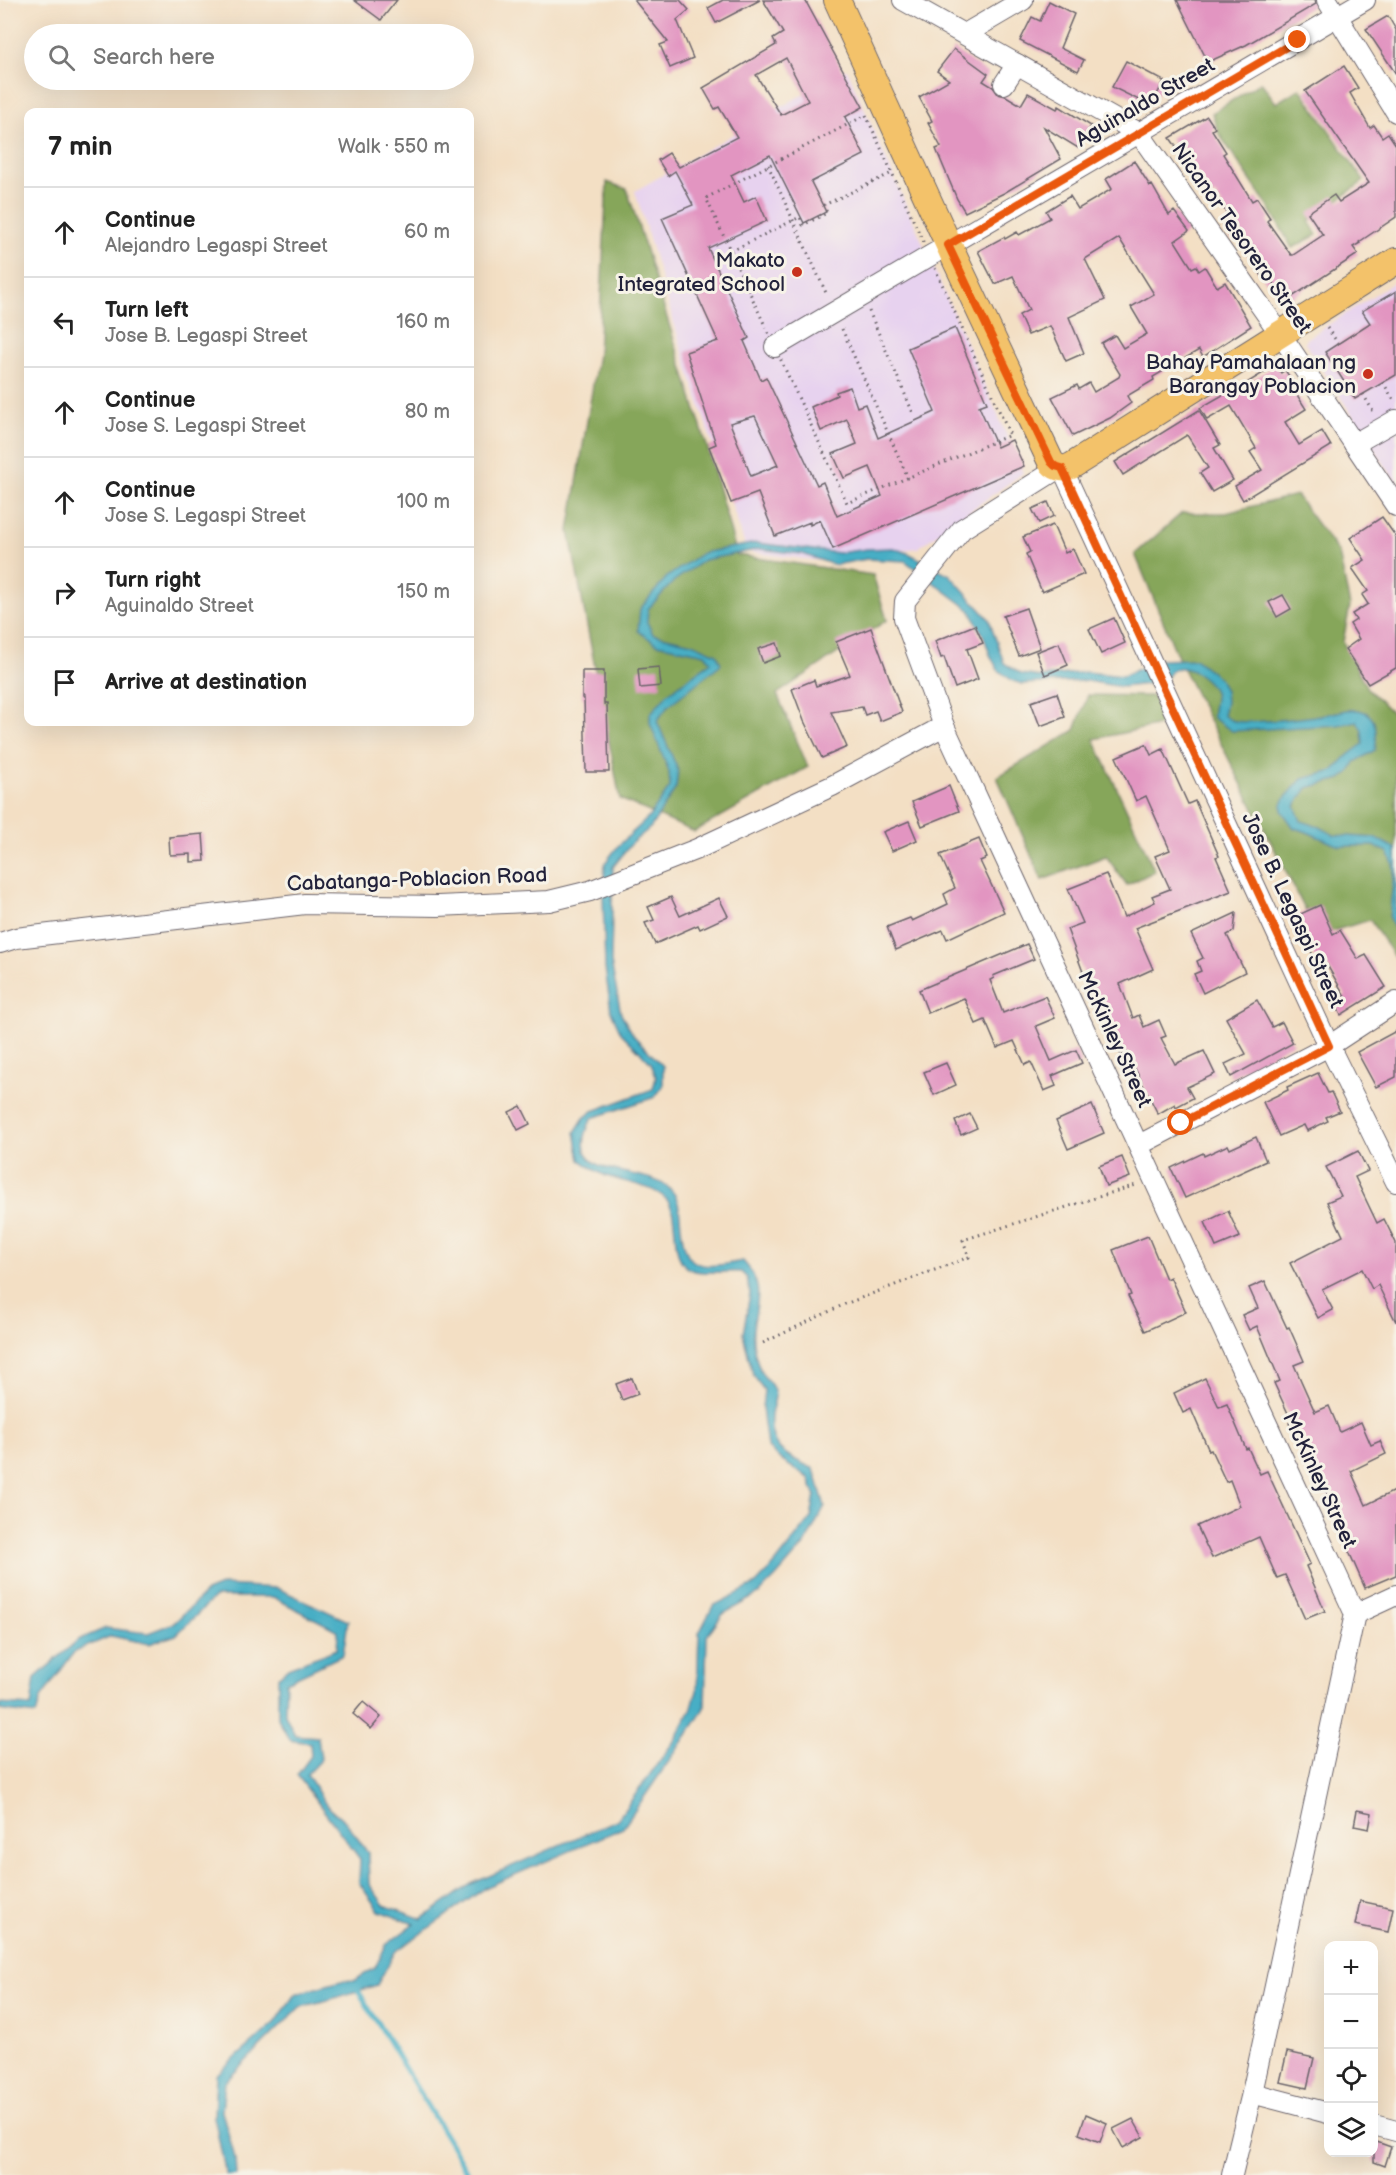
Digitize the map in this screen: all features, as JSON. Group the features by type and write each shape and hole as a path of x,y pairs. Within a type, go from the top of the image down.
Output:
{"main road":[{"path":"837,0 849,11 940,253 1051,462 1061,468 1073,465 1396,261"}],"street":[{"name":"Nicanor Tesorero Street","path":"903,0 1138,133 1281,335 1396,506"},
{"path":"965,34 1023,0"},
{"name":"Aguinaldo Street","path":"775,347 940,253 1138,133 1332,8 1365,0"},
{"path":"1332,8 1396,112"},
{"path":"1004,84 1017,64"},
{"path":"1354,444 1396,420"},
{"name":"McKinley Street","path":"1061,468 962,529 915,585 905,601 904,618 944,726 1355,1614"},
{"name":"Jose B. Legaspi Street","path":"1061,468 1329,1046 1396,1182"},
{"name":"Cabatanga-Poblacion Road","path":"0,942 15,938 305,904 438,906 549,901 590,891 697,849 832,786 944,726"},
{"path":"1138,1145 1329,1046 1396,1002"},
{"path":"1232,2175 1252,2093 1355,1614 1396,1595"},
{"path":"1252,2093 1324,2112"},
{"path":"1378,2126 1396,2132"}],"path":[{"path":"866,115 706,198 847,503 1010,435 940,253"},
{"path":"730,251 800,217 803,225 827,213 824,205 892,173"},
{"path":"863,295 913,413"},
{"path":"1326,327 1338,343"},
{"path":"1383,382 1396,404"},
{"path":"763,1343 845,1304 969,1257 963,1240 1140,1184"}],"shaded area":[{"name":"Makato Integrated School","path":"847,69 1023,473 918,548 820,561 747,552 683,353 635,191"},
{"path":"1396,281 1396,482 1305,343 1308,338"}],"green space":[{"path":"1261,82 1276,103 1300,88 1364,181 1309,221 1317,235 1292,248 1270,209 1219,134 1212,113"},
{"path":"607,182 627,189 707,446 737,555 873,575 887,620 777,694 808,767 694,832 620,799 569,531 598,354"},
{"path":"1296,495 1339,553 1350,606 1343,642 1367,688 1396,716 1396,960 1370,920 1318,935 1182,667 1135,554 1182,513 1226,513"},
{"path":"1088,695 1152,696 1170,723 1094,739 1155,871 1127,885 1106,856 1042,880 997,777 1075,730"}],"water":[{"path":"756,543 839,553 893,548 910,554 950,575 989,619 1004,663 1021,674 1040,677 1086,672 1123,676 1158,660 1195,659 1219,678 1225,691 1226,702 1223,715 1231,720 1261,722 1349,710 1365,712 1374,724 1375,750 1355,762 1350,772 1341,779 1307,788 1295,806 1301,821 1320,827 1334,835 1376,838 1396,849 1396,932 1389,918 1394,873 1388,852 1374,846 1340,846 1332,843 1294,828 1282,811 1282,804 1286,797 1302,779 1333,771 1348,755 1363,744 1362,730 1357,721 1338,725 1232,731 1213,718 1215,699 1209,683 1193,671 1181,668 1172,670 1167,678 1157,683 1122,687 1086,681 1022,684 1013,681 998,670 970,610 905,561 867,559 834,565 803,554 760,549 704,560 674,581 648,609 647,622 653,634 692,643 717,654 721,664 668,706 657,721 678,770 676,788 651,827 632,843 613,867 611,962 621,1014 634,1036 663,1066 663,1086 655,1097 592,1118 585,1139 586,1154 595,1163 609,1169 642,1176 671,1190 679,1205 684,1246 694,1262 713,1266 743,1261 752,1273 758,1294 753,1336 754,1349 760,1369 774,1392 771,1417 773,1437 782,1451 814,1469 825,1506 805,1544 776,1577 759,1594 723,1614 707,1636 705,1706 623,1828 487,1887 395,1952 377,1985 300,2007 225,2082 222,2111 235,2158 236,2175 226,2175 214,2117 216,2075 276,2022 295,1994 341,1981 355,1980 375,1968 386,1945 414,1924 379,1911 359,1883 360,1859 297,1775 311,1756 310,1743 289,1740 278,1718 278,1677 288,1668 337,1649 338,1631 273,1597 215,1597 176,1635 149,1644 111,1636 74,1652 41,1698 36,1715 0,1710 0,1704 31,1706 35,1678 78,1640 106,1628 148,1633 174,1623 206,1592 223,1585 277,1588 348,1621 343,1655 286,1682 285,1714 295,1735 318,1737 321,1759 307,1774 326,1805 346,1822 368,1853 369,1884 384,1905 422,1919 471,1884 617,1820 674,1741 691,1710 697,1691 699,1633 713,1606 756,1584 775,1564 811,1518 815,1495 809,1478 782,1461 767,1447 762,1408 764,1390 753,1375 743,1334 750,1294 747,1278 741,1272 700,1272 686,1267 680,1259 673,1215 665,1198 644,1187 601,1174 580,1160 575,1132 584,1118 593,1111 653,1089 656,1077 651,1063 621,1033 611,1011 605,968 603,896 605,863 618,846 649,817 670,787 669,772 650,723 650,714 668,693 711,662 705,654 657,644 638,631 640,609 667,577 702,553"}],"building":[{"path":"354,0 397,0 381,20"},
{"path":"634,0 680,0 689,10 677,20 693,58 670,68 660,45 668,42"},
{"path":"723,0 760,0 716,23 708,8"},
{"path":"763,0 805,0 863,107 845,117 864,155 811,182 826,212 804,223 770,155 731,175 744,202 756,196 767,221 708,248 749,338 744,341 761,380 766,377 817,485 823,482 837,516 882,496 870,467 844,478 833,454 857,444 847,419 821,431 811,407 837,395 836,392 850,387 857,407 865,404 878,438 935,412 908,348 955,328 987,403 979,406 997,447 1012,440 1024,466 833,549 820,520 775,536 758,493 731,503 709,447 716,444 686,352 718,341 662,218 693,205 675,171 668,176 658,160 669,153 679,167 737,137 719,107 715,109 703,88 776,45 773,39 783,33","holes":["786,58 808,101 781,115 756,75","755,416 778,465 751,476 730,423"]},
{"path":"1177,0 1315,0 1316,4 1246,45 1208,62"},
{"path":"1049,1 1074,14 1060,48 1084,60 1078,71 1020,41 1032,17 1040,21"},
{"path":"1388,16 1396,30 1396,74 1366,29"},
{"path":"954,49 988,74 983,81 993,87 998,94 1021,105 1028,93 1057,109 1059,106 1091,126 1078,148 1044,127 1061,159 1004,193 965,212 957,199 936,149 941,147 928,123 932,121 919,97 949,80 937,71"},
{"path":"1126,61 1164,81 1151,106 1112,87"},
{"path":"1344,66 1358,88 1350,93 1370,128 1374,125 1382,137 1388,133 1396,145 1396,217 1353,247 1358,254 1286,301 1271,279 1266,282 1236,237 1232,240 1222,225 1231,220 1215,194 1212,196 1170,138 1207,116 1215,128 1212,130 1226,152 1223,154 1252,201 1257,198 1270,218 1267,221 1293,255 1323,235 1308,213 1334,195 1339,202 1369,183 1305,91"},
{"path":"1134,161 1150,186 1152,185 1169,215 1174,211 1189,231 1175,241 1192,268 1196,266 1199,271 1205,267 1217,287 1225,282 1251,326 1203,357 1199,350 1153,377 1154,380 1127,396 1131,403 1110,418 1073,436 1052,397 1077,385 1079,389 1089,383 1094,392 1119,377 1120,374 1101,343 1115,335 1123,348 1147,334 1131,307 1154,294 1119,238 1085,259 1105,300 1069,317 1084,353 1066,361 1050,326 1028,335 1019,315 1029,310 1013,276 995,284 978,251 1004,237 1005,239 1017,232 1019,235 1050,218 1046,211 1070,196 1078,209 1112,189 1106,179"},
{"path":"1396,291 1396,375 1355,399 1325,352 1370,323 1362,311"},
{"path":"1276,365 1281,373 1285,370 1295,385 1292,387 1306,409 1285,422 1299,445 1322,431 1331,446 1243,500 1235,486 1262,470 1250,452 1256,448 1231,406 1207,420 1200,408 1228,392 1229,394"},
{"path":"1199,410 1220,445 1214,448 1233,480 1212,492 1200,473 1208,468 1187,435 1123,475 1115,462"},
{"path":"1048,502 1054,516 1039,523 1032,509"},
{"path":"1382,517 1396,537 1396,668 1368,684 1345,649 1359,639 1350,624 1356,620 1352,614 1368,604 1362,595 1368,591 1352,568 1365,560 1350,538"},
{"path":"1053,525 1065,553 1073,549 1084,574 1042,592 1026,554 1030,552 1023,537"},
{"path":"1283,595 1291,609 1277,617 1269,602"},
{"path":"1026,608 1040,648 1019,656 1003,616"},
{"path":"1114,618 1125,643 1101,654 1089,629"},
{"path":"975,625 983,643 967,649 978,679 955,688 944,657 941,658 935,641"},
{"path":"871,628 902,712 880,721 876,711 865,715 862,707 831,712 847,747 822,758 792,689 814,680 816,686 850,675 836,642"},
{"path":"777,643 781,656 763,663 758,649"},
{"path":"1059,643 1068,665 1045,675 1036,652"},
{"path":"659,667 661,686 640,688 638,669"},
{"path":"582,671 604,671 609,772 586,772"},
{"path":"1057,693 1065,717 1040,726 1031,702"},
{"path":"1146,744 1151,755 1163,749 1188,804 1195,801 1219,856 1216,857 1231,891 1135,928 1153,969 1120,984 1133,1018 1139,1015 1144,1027 1159,1020 1166,1036 1161,1038 1175,1064 1204,1051 1215,1074 1187,1087 1193,1098 1176,1107 1175,1104 1158,1114 1127,1053 1121,1055 1083,972 1067,929 1083,923 1068,889 1106,874 1124,917 1155,902 1152,896 1170,889 1155,856 1170,850 1146,796 1136,801 1116,757"},
{"path":"949,786 959,811 922,826 912,802"},
{"path":"909,821 917,840 892,851 883,832"},
{"path":"203,834 205,861 191,862 191,854 170,855 169,837"},
{"path":"979,839 987,858 980,861 1004,912 947,939 943,930 896,950 887,927 910,918 912,921 948,904 944,894 955,888 940,855"},
{"path":"671,897 680,916 719,898 728,916 700,929 698,925 655,944 645,923 654,920 648,907"},
{"path":"1320,905 1333,934 1340,930 1358,959 1366,955 1386,987 1341,1015 1334,1002 1345,996 1327,965 1321,968 1304,940 1294,917"},
{"path":"1236,913 1234,931 1227,935 1245,972 1203,993 1194,974 1201,971 1197,961 1203,958 1191,934"},
{"path":"1027,944 1034,959 993,976 994,978 990,980 1003,1013 1045,996 1055,1018 1036,1026 1051,1061 1076,1050 1082,1063 1052,1076 1056,1086 1044,1091 1031,1062 1025,1065 1014,1041 997,1048 985,1020 976,1024 964,998 928,1013 919,990"},
{"path":"1257,1000 1272,1027 1282,1022 1293,1043 1231,1077 1225,1064 1246,1054 1226,1018"},
{"path":"1396,1031 1396,1077 1376,1087 1357,1052"},
{"path":"946,1063 956,1085 934,1095 924,1072"},
{"path":"1318,1073 1340,1111 1326,1117 1328,1121 1307,1131 1304,1125 1279,1136 1263,1102 1288,1090 1287,1087"},
{"path":"1092,1105 1104,1133 1068,1149 1056,1121"},
{"path":"521,1106 530,1124 518,1130 509,1112"},
{"path":"970,1114 977,1128 961,1135 955,1121"},
{"path":"1256,1137 1266,1161 1185,1198 1171,1168 1203,1153 1204,1156 1228,1145 1230,1149"},
{"path":"1358,1151 1368,1171 1355,1177 1377,1223 1384,1219 1396,1243 1396,1322 1378,1285 1372,1289 1362,1269 1322,1289 1333,1310 1318,1318 1290,1263 1343,1236 1327,1202 1341,1196 1326,1167"},
{"path":"1122,1157 1130,1177 1106,1186 1099,1166"},
{"path":"1228,1211 1240,1237 1216,1247 1205,1222"},
{"path":"1148,1236 1166,1279 1170,1277 1186,1312 1145,1331 1128,1296 1131,1295 1113,1250"},
{"path":"1265,1281 1304,1361 1294,1365 1315,1412 1329,1406 1340,1432 1361,1422 1371,1445 1380,1441 1386,1454 1351,1471 1366,1505 1396,1490 1396,1575 1365,1588 1339,1529 1329,1498 1302,1443 1299,1445 1289,1423 1292,1422 1274,1383 1280,1381 1257,1326 1249,1330 1242,1315 1258,1308 1249,1288"},
{"path":"632,1378 638,1394 622,1400 616,1384"},
{"path":"1205,1378 1219,1407 1227,1404 1246,1449 1248,1448 1260,1474 1267,1471 1310,1564 1306,1566 1325,1611 1305,1619 1285,1575 1277,1578 1259,1537 1212,1558 1197,1526 1240,1506 1230,1480 1226,1482 1211,1450 1209,1451 1191,1409 1183,1413 1174,1393"},
{"path":"363,1702 381,1717 371,1729 353,1714"},
{"path":"1357,1810 1372,1813 1369,1829 1354,1826"},
{"path":"1360,1901 1393,1908 1388,1932 1355,1925"},
{"path":"1287,2052 1314,2058 1307,2088 1280,2082"},
{"path":"1086,2114 1107,2123 1100,2142 1079,2134"},
{"path":"1133,2119 1143,2137 1123,2148 1113,2129"},
{"path":"1378,2142 1391,2147 1385,2166 1374,2162 1374,2157 1378,2157"}],"waterway":[{"path":"356,1987 469,2175"}],"place":[{"name":"Makato Integrated School","path":"797,272"},
{"name":"Bahay Pamahalaan ng Barangay Poblacion","path":"1368,374"}],"route":[{"path":"1181,1123 1329,1046 1062,468 1051,462 948,245 1298,40"}]}
